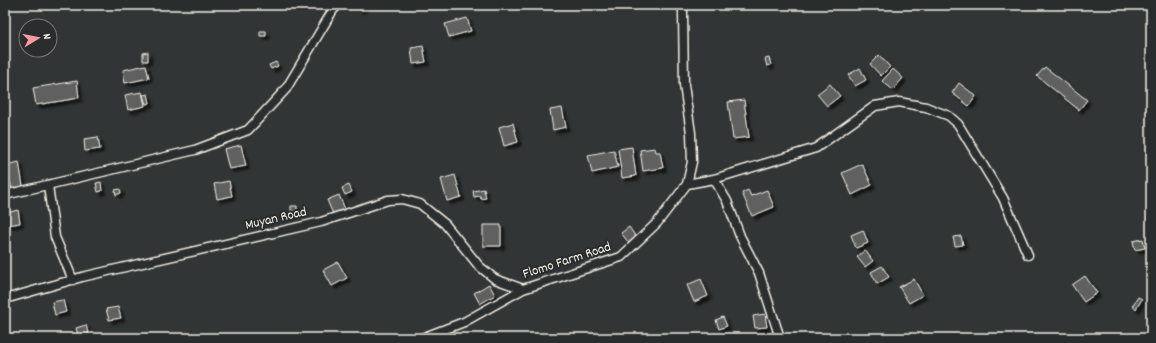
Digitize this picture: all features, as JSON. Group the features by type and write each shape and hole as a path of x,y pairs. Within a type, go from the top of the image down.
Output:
{"street":[{"path":"5,194 195,150 248,130 286,89 333,10 338,5"},
{"name":"Flomo Farm Road","path":"422,338 464,322 522,288 621,257 657,223 687,184 692,162 691,133 684,85 682,5"},
{"path":"687,184 714,179 816,148 875,106 899,102 926,107 949,116 958,124 1003,198 1028,256"},
{"path":"714,179 728,201 740,236 759,273 780,338"},
{"path":"48,184 55,237 73,280"},
{"name":"Muyan Road","path":"5,299 73,280 321,222 388,200 402,199 420,204 445,224 479,266 494,280 522,288"}],"building":[{"path":"356,5 367,5 360,10"},
{"path":"467,18 471,31 449,37 445,24"},
{"path":"260,31 266,31 266,36 260,36"},
{"path":"423,46 426,62 413,64 411,48"},
{"path":"148,52 148,61 143,61 143,53"},
{"path":"879,55 890,67 881,76 870,64"},
{"path":"769,58 771,65 767,66 765,59"},
{"path":"276,62 278,66 271,69 269,65"},
{"path":"146,65 149,78 125,83 123,70"},
{"path":"1045,67 1087,100 1079,110 1037,76"},
{"path":"860,68 866,80 855,86 848,75"},
{"path":"893,69 903,78 893,90 882,81"},
{"path":"77,81 79,98 36,105 33,88"},
{"path":"959,83 976,96 969,106 952,93"},
{"path":"830,84 840,96 827,106 817,94"},
{"path":"142,92 145,106 128,110 125,95"},
{"path":"148,94 150,103 146,104 143,95"},
{"path":"744,100 749,137 733,139 728,102"},
{"path":"562,108 566,127 553,130 550,110"},
{"path":"513,123 518,142 504,146 499,127"},
{"path":"98,137 100,149 85,151 84,139"},
{"path":"241,145 246,166 229,169 224,149"},
{"path":"632,147 636,176 622,178 618,149"},
{"path":"655,148 656,152 660,152 663,168 643,171 640,150"},
{"path":"614,150 618,167 592,173 588,155"},
{"path":"19,162 23,186 12,189 6,165"},
{"path":"862,164 872,185 852,195 842,173"},
{"path":"455,175 461,197 447,201 441,179"},
{"path":"229,181 232,196 217,199 214,184"},
{"path":"101,182 102,191 98,192 96,183"},
{"path":"349,185 352,192 345,195 342,188"},
{"path":"120,189 121,193 116,195 115,190"},
{"path":"484,189 486,198 481,199 480,196 474,197 473,191"},
{"path":"748,190 751,196 767,190 774,207 752,216 742,193"},
{"path":"339,195 345,209 333,214 327,200"},
{"path":"291,206 297,206 297,211 291,212"},
{"path":"18,210 20,223 8,225 6,213"},
{"path":"483,225 501,225 501,246 483,246"},
{"path":"629,227 636,237 629,243 621,233"},
{"path":"863,230 868,243 856,248 851,235"},
{"path":"961,236 963,245 955,246 953,237"},
{"path":"1143,239 1145,248 1135,250 1133,241"},
{"path":"865,250 873,261 865,267 857,257"},
{"path":"338,262 347,278 332,286 323,270"},
{"path":"882,266 889,277 877,284 871,272"},
{"path":"1085,276 1097,293 1084,302 1072,285"},
{"path":"701,279 708,296 694,302 687,285"},
{"path":"914,279 923,295 909,303 899,287"},
{"path":"489,284 495,295 480,304 474,293"},
{"path":"1138,297 1142,299 1136,309 1132,306"},
{"path":"63,300 66,312 55,315 52,302"},
{"path":"118,307 121,318 109,320 106,309"},
{"path":"765,314 767,327 755,328 753,316"},
{"path":"723,317 727,326 719,329 716,320"},
{"path":"86,325 89,336 79,338 76,328"}]}
